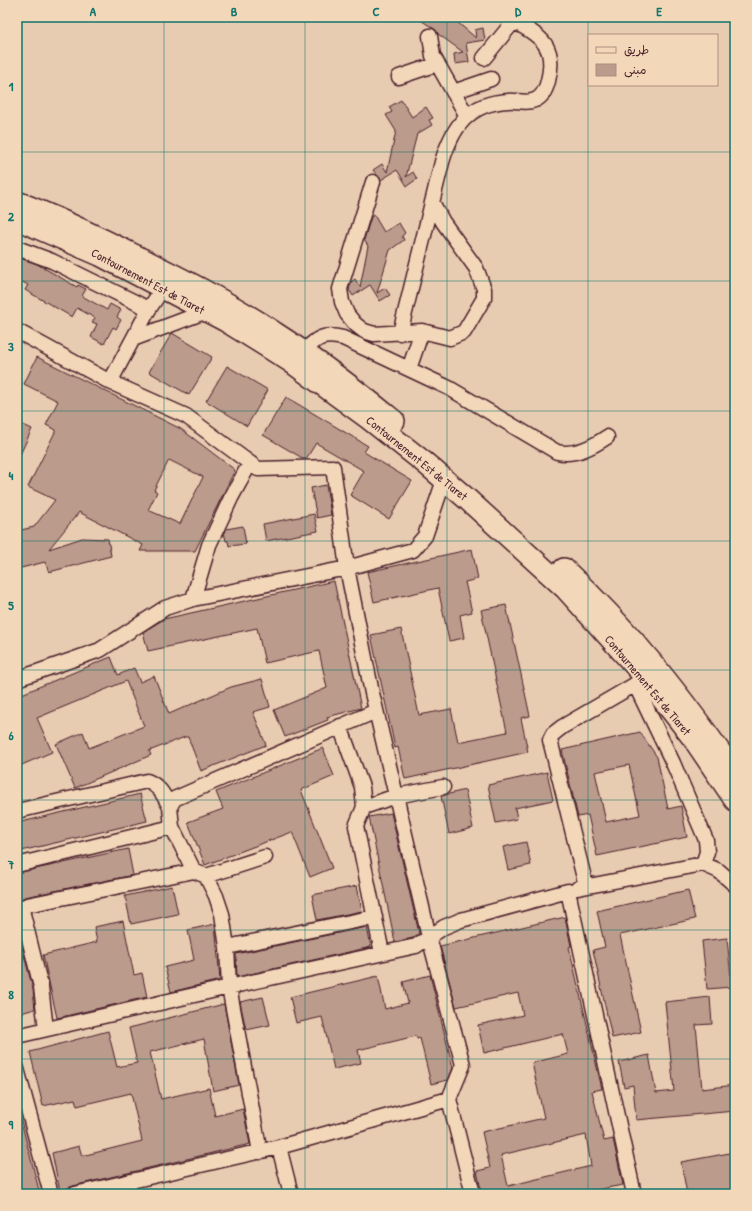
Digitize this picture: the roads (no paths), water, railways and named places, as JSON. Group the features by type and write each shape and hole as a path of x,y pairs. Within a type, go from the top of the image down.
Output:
{"highway":[{"name":"Contournement Est de Tiaret","path":"17,202 50,214 223,301 275,333 370,400 464,478 588,592 627,632 667,679 735,773"},
{"name":"Contournement Est de Tiaret","path":"17,219 100,255 207,311 296,365 368,418 444,480 565,588 640,681 693,738 735,800"}],"street":[{"path":"400,333 448,141 456,126 472,112 493,103 535,100 542,96 546,88 550,73 550,56 547,45 541,39 510,19 484,58"},
{"path":"430,36 433,56 467,116"},
{"path":"399,76 437,64"},
{"path":"453,92 491,79"},
{"path":"372,182 340,289 342,302 347,314 364,331 374,334 422,331 450,338 460,336 470,323 484,298 481,279 476,268 446,227 432,202"},
{"path":"17,248 52,261 149,309"},
{"path":"110,382 149,309 163,288"},
{"path":"133,339 207,311"},
{"path":"17,331 110,382 186,416 258,469 332,467 347,568 376,711 429,937 463,1066 449,1099 473,1194"},
{"path":"409,369 422,331"},
{"path":"303,352 314,341 322,337 331,335 343,338 449,388 556,452 566,454 580,451 595,445 607,436"},
{"path":"193,599 209,545 231,498 250,464"},
{"path":"17,679 100,650 165,608 193,599 347,568 412,550 425,536 444,480"},
{"path":"586,886 550,740 553,734 562,727 640,681 706,840 707,852 703,864"},
{"path":"170,807 174,799 376,711"},
{"path":"340,726 362,787 364,807 356,826 382,953"},
{"path":"17,811 147,781 155,784 162,792 170,807 172,827 200,874 216,896 222,914 227,947 229,987 260,1152"},
{"path":"364,807 396,796 443,787"},
{"path":"17,865 172,827"},
{"path":"46,1029 41,987 22,910 27,905 200,874 265,857"},
{"path":"17,1036 416,946 444,926 461,920 586,886 703,864 719,871 735,885"},
{"path":"568,891 634,1194"},
{"path":"227,947 375,917"},
{"path":"17,1069 51,1194"},
{"path":"75,1194 260,1152 449,1099"},
{"path":"279,1147 291,1194"}]}
